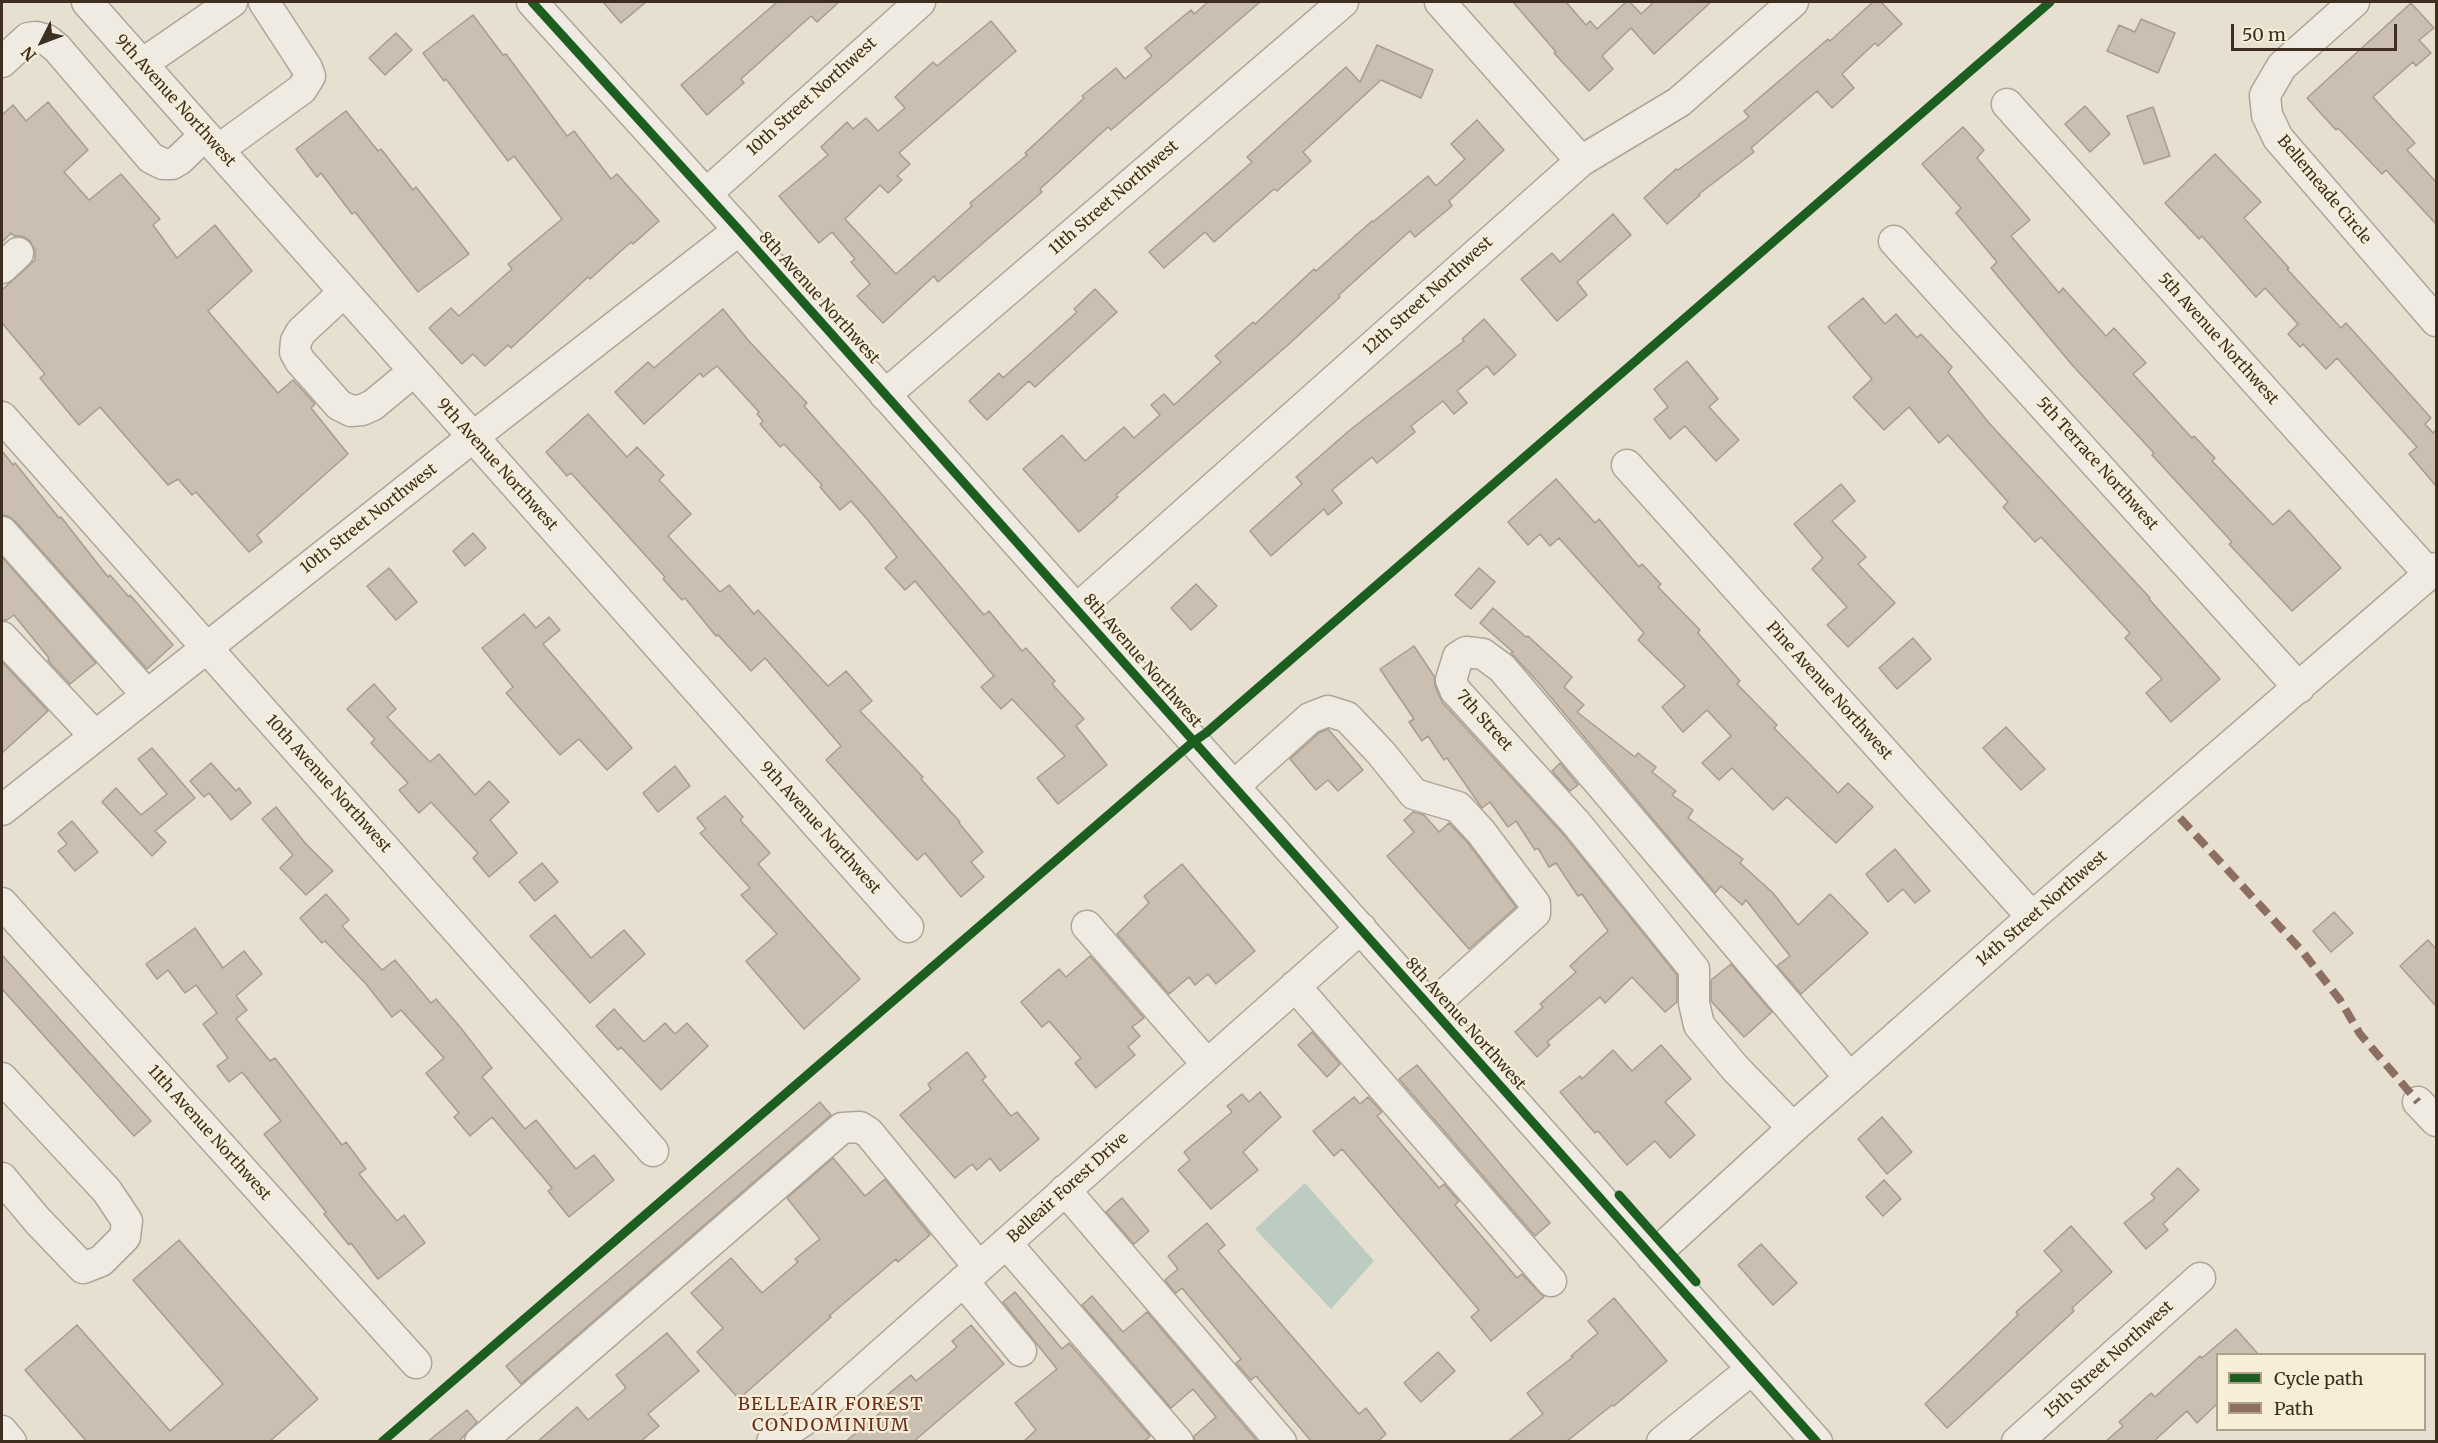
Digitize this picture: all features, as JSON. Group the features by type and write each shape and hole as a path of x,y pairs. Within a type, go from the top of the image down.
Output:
{"street":[{"path":"142,63 232,2"},
{"path":"2,62 28,38 36,37 47,40 57,48 151,158 163,164 172,164 302,89 310,76 264,2"},
{"name":"8th Avenue Northwest","path":"532,2 739,230 1817,1442"},
{"name":"10th Street Northwest","path":"706,194 920,2"},
{"name":"11th Street Northwest","path":"885,395 1343,2"},
{"path":"1440,2 1581,160"},
{"name":"12th Street Northwest","path":"1077,609 1581,160 1679,102 1792,2"},
{"name":"Bellemeade Circle","path":"2354,2 2282,66 2265,95 2267,115 2278,138 2436,321"},
{"name":"9th Avenue Northwest","path":"101,6 142,63 908,927"},
{"name":"5th Avenue Northwest","path":"2007,104 2433,571"},
{"name":"10th Street Northwest","path":"2,810 473,437 739,230"},
{"name":"5th Terrace Northwest","path":"1894,241 2299,688"},
{"path":"344,292 301,332 296,341 295,352 300,361 339,405 351,411 362,410 373,405 414,370"},
{"name":"10th Avenue Northwest","path":"2,417 653,1151"},
{"name":"Pine Avenue Northwest","path":"1627,465 2032,917"},
{"path":"2,532 147,695"},
{"name":"14th Street Northwest","path":"1652,1257 1793,1128 2032,917 2433,571"},
{"path":"2,637 94,736"},
{"name":"7th Street","path":"1793,1128 1735,1068 1699,1025 1694,1003 1694,969 1576,823 1455,690 1451,680 1458,657 1466,652 1484,654 1502,668 1851,1078"},
{"path":"1234,786 1310,718 1328,711 1347,717 1381,753 1414,794 1458,807 1535,904 1535,913 1431,1007"},
{"name":"11th Avenue Northwest","path":"2,903 416,1363"},
{"path":"1087,926 1207,1065"},
{"name":"Belleair Forest Drive","path":"772,1442 816,1412 1361,928"},
{"path":"1295,986 1551,1281"},
{"path":"2,1078 106,1191 127,1221 125,1237 101,1261 83,1268 37,1220 2,1178"},
{"path":"480,1442 842,1128 860,1127 869,1133 971,1274 1021,1351"},
{"path":"1065,1190 1281,1442"},
{"path":"1006,1243 1178,1442"},
{"name":"15th Street Northwest","path":"2017,1442 2200,1278"},
{"path":"1662,1442 1752,1369"},
{"path":"2,1431 11,1442"}],"shaded area":[{"path":"1305,1183 1374,1261 1331,1309 1255,1229"}],"building":[{"path":"603,2 646,2 621,23"},
{"path":"777,2 839,2 817,22 811,16 741,79 744,83 707,115 681,85"},
{"path":"1208,2 1260,2 1111,130 1108,127 1040,189 1042,192 938,282 934,276 883,323 857,296 870,284 851,262 855,259 832,232 819,243 779,196 828,155 821,147 847,122 853,129 866,118 878,131 905,108 895,97 933,62 937,66 991,21 1016,51 899,153 910,164 897,176 902,180 888,193 880,185 845,219 896,274 972,206 970,203 1027,155 1025,153 1084,98 1082,96 1116,68 1125,79 1152,56 1145,48 1191,10 1194,14"},
{"path":"1513,2 1566,2 1586,25 1590,21 1597,29 1626,2 1630,2 1641,14 1654,2 1711,2 1654,54 1631,28 1602,56 1613,69 1589,91 1554,53 1556,52"},
{"path":"1873,2 1881,2 1902,24 1878,46 1875,43 1842,74 1854,88 1832,108 1817,91 1751,148 1754,152 1699,194 1667,224 1644,198 1676,169 1678,170 1749,117 1744,111 1828,39 1830,41"},
{"path":"2411,3 2434,28 2419,40 2431,53 2416,66 2413,62 2373,97 2415,143 2407,150 2436,182 2436,224 2386,170 2382,174 2338,128 2336,130 2307,98"},
{"path":"473,15 503,55 506,54 567,136 574,131 611,179 617,174 659,221 633,244 631,242 590,279 588,277 511,348 508,345 485,366 473,354 462,364 429,328 451,308 459,316 512,269 508,264 562,219 514,156 508,161 446,79 444,81 423,53"},
{"path":"2141,19 2175,33 2158,73 2107,51 2119,25 2135,32"},
{"path":"396,33 412,50 385,75 369,58"},
{"path":"1377,45 1433,70 1421,98 1381,80 1303,152 1311,161 1277,191 1274,189 1214,242 1205,232 1164,268 1149,252 1252,162 1247,157 1346,67 1360,82"},
{"path":"48,102 88,150 64,172 89,200 121,174 160,219 153,225 177,258 215,225 252,271 208,311 278,393 293,380 315,404 311,408 348,454 257,535 262,542 249,552 196,492 192,495 178,479 168,485 100,407 79,425 40,378 45,374 2,323 2,290 35,260 35,250 30,241 11,233 2,242 2,115 13,105 26,121"},
{"path":"2085,106 2110,134 2090,152 2065,124"},
{"path":"2153,107 2170,156 2144,164 2127,116"},
{"path":"346,111 378,151 381,149 413,190 416,187 469,254 418,292 355,212 352,214 321,173 317,177 296,149"},
{"path":"1477,120 1504,150 1449,201 1452,206 1415,237 1410,231 1289,344 1116,495 1118,497 1079,532 1023,469 1062,435 1085,461 1124,427 1134,438 1160,415 1151,405 1164,394 1174,405 1221,362 1215,356 1253,322 1255,324 1314,269 1316,271 1372,221 1428,176 1436,186 1465,159 1451,144"},
{"path":"1963,127 1984,150 1977,158 2030,220 2011,236 2059,293 2063,288 2106,336 2114,328 2146,363 2133,374 2192,438 2194,436 2215,458 2212,461 2273,525 2289,510 2341,568 2292,611 2229,544 2232,542 2073,366 1991,268 1997,262 1956,213 1961,208 1922,164"},
{"path":"2215,154 2261,202 2244,218 2341,328 2346,323 2431,418 2425,424 2433,433 2436,430 2436,486 2409,454 2417,447 2337,358 2326,369 2303,344 2300,347 2288,334 2298,324 2265,288 2256,297 2202,236 2199,239 2165,203"},
{"path":"1613,214 1631,235 1577,282 1587,295 1557,321 1521,279 1552,253 1560,262"},
{"path":"1095,289 1117,312 1035,387 1029,381 987,420 969,401 999,373 1003,378 1077,312 1074,309"},
{"path":"1863,298 1885,324 1896,314 1917,338 1921,334 1952,367 1948,372 1989,423 2150,598 2220,679 2171,722 2146,693 2162,679 2125,638 2130,633 2041,537 2035,542 2003,507 2008,502 1948,435 1939,443 1909,407 1884,430 1853,397 1872,379 1828,327"},
{"path":"723,309 748,340 807,403 804,406 984,615 989,611 1022,651 1026,648 1055,681 1052,684 1084,719 1076,726 1107,765 1058,804 1037,778 1065,756 1012,699 1001,709 981,687 994,676 915,581 905,590 885,568 897,557 867,519 851,501 840,510 820,487 822,485 784,444 780,447 760,424 763,421 757,414 759,412 717,366 703,377 700,373 644,424 615,392 648,362 654,368"},
{"path":"1484,319 1516,355 1494,375 1487,366 1457,391 1467,403 1454,414 1443,401 1411,426 1415,432 1377,463 1372,457 1332,490 1342,503 1328,515 1324,509 1271,556 1250,531 1302,484 1296,477 1350,430 1464,341 1462,339"},
{"path":"1687,361 1718,399 1709,407 1739,440 1716,461 1685,426 1670,439 1654,419 1668,407 1654,389"},
{"path":"588,414 627,457 637,447 664,475 659,480 691,514 668,536 720,592 729,585 754,614 758,610 828,686 846,671 872,701 860,711 923,777 921,779 960,822 983,852 971,862 984,877 961,897 925,853 917,860 826,760 841,746 765,658 751,671 718,635 716,636 685,598 682,600 663,579 665,577 571,473 567,476 546,452"},
{"path":"2,451 13,465 15,463 59,518 61,517 108,577 110,575 129,597 130,595 173,645 147,669 15,521 2,515"},
{"path":"1556,479 1595,523 1599,519 1639,567 1642,564 1661,584 1658,587 1700,630 1698,633 1740,681 1737,684 1777,725 1774,728 1838,793 1848,783 1873,807 1836,843 1787,797 1773,810 1732,768 1719,780 1702,763 1731,736 1707,710 1683,732 1662,707 1685,686 1638,640 1644,633 1559,538 1550,546 1540,534 1528,545 1508,522"},
{"path":"1841,484 1855,501 1832,521 1866,557 1858,564 1895,603 1848,647 1827,625 1847,607 1812,569 1823,558 1794,524"},
{"path":"473,533 486,548 465,566 453,551"},
{"path":"2,557 96,663 70,684 52,665 49,658 14,615 7,620 2,620"},
{"path":"389,568 417,602 396,620 367,586"},
{"path":"1479,568 1495,582 1471,609 1455,595"},
{"path":"1196,584 1217,606 1191,630 1171,608"},
{"path":"1493,608 1526,637 1528,636 1572,677 1564,687 1584,705 1577,712 1635,757 1638,753 1656,767 1652,772 1676,791 1672,795 1693,810 1688,818 1743,859 1740,863 1773,893 1798,925 1830,894 1868,933 1801,994 1777,966 1790,956 1746,900 1742,905 1721,886 1715,893 1511,653 1513,652 1480,623"},
{"path":"524,614 536,628 549,617 560,630 543,644 632,748 607,770 579,739 560,755 506,693 513,687 482,648"},
{"path":"1913,638 1931,659 1897,689 1879,668"},
{"path":"1414,646 1434,676 1435,686 1442,702 1563,834 1677,975 1677,1002 1665,1012 1632,977 1605,1003 1600,997 1547,1042 1550,1045 1537,1057 1515,1032 1543,1007 1540,1004 1576,972 1570,966 1608,931 1582,894 1578,896 1556,863 1549,867 1538,848 1535,850 1516,821 1508,827 1490,802 1482,808 1447,758 1444,760 1428,736 1422,741 1409,722 1414,719 1380,669"},
{"path":"2,662 48,711 2,753"},
{"path":"374,684 396,709 387,717 430,762 439,754 475,795 489,781 509,802 490,820 517,853 489,877 473,858 478,853 431,802 419,813 399,790 408,783 371,743 375,739 347,709"},
{"path":"2006,727 2045,769 2021,790 1983,748"},
{"path":"1328,729 1363,770 1338,791 1328,780 1316,790 1290,759 1319,733"},
{"path":"152,748 195,798 155,831 166,842 152,856 102,802 116,788 141,815 167,794 138,759"},
{"path":"211,763 236,791 239,788 251,803 231,820 209,793 204,797 190,781"},
{"path":"1560,763 1578,785 1570,791 1552,771"},
{"path":"675,766 690,786 658,812 643,793"},
{"path":"725,796 743,817 740,820 770,853 758,864 860,979 804,1029 746,961 777,934 741,895 750,888 700,833 706,829 697,818"},
{"path":"276,807 306,844 333,871 306,895 280,868 293,855 262,819"},
{"path":"1413,812 1424,815 1439,832 1449,823 1468,843 1516,907 1469,949 1387,856 1414,832 1404,820"},
{"path":"72,821 98,852 75,871 58,851 67,844 58,833"},
{"path":"1895,849 1930,891 1915,903 1903,889 1888,902 1866,874"},
{"path":"542,863 558,882 535,901 519,882"},
{"path":"1182,864 1255,951 1216,984 1208,974 1195,985 1189,977 1169,994 1117,934 1149,903 1144,896"},
{"path":"326,894 349,920 342,926 382,970 395,960 431,1003 436,999 460,1027 492,1068 482,1077 525,1129 536,1120 576,1169 594,1155 614,1180 569,1217 548,1191 552,1188 492,1117 470,1136 454,1117 459,1113 426,1073 444,1058 401,1010 392,1017 366,984 325,941 322,943 300,918"},
{"path":"2334,912 2353,933 2331,952 2313,931"},
{"path":"555,915 591,958 624,930 645,954 590,1003 530,936"},
{"path":"195,928 223,968 244,951 262,974 236,996 247,1010 236,1019 270,1061 275,1058 342,1145 346,1142 366,1169 359,1174 397,1221 404,1215 425,1243 378,1279 351,1243 349,1245 324,1214 326,1212 264,1134 281,1121 242,1072 229,1082 217,1066 228,1058 203,1024 217,1013 196,985 185,993 168,970 157,979 146,964"},
{"path":"2428,940 2436,949 2436,1006 2400,966"},
{"path":"2,955 151,1121 134,1136 2,989"},
{"path":"1090,956 1144,1018 1132,1027 1140,1036 1128,1047 1135,1055 1096,1088 1075,1063 1081,1058 1049,1021 1042,1027 1021,1002 1059,969 1066,977"},
{"path":"1731,964 1772,1012 1744,1037 1711,1001 1711,980"},
{"path":"614,1009 644,1042 665,1023 675,1034 687,1023 708,1046 661,1090 621,1047 618,1050 596,1026"},
{"path":"1312,1032 1340,1064 1327,1077 1298,1045"},
{"path":"1661,1045 1691,1079 1665,1102 1695,1135 1670,1158 1655,1141 1627,1165 1598,1131 1595,1133 1560,1092 1580,1076 1582,1079 1613,1050 1632,1071"},
{"path":"967,1052 986,1077 982,1080 1011,1116 1017,1112 1039,1139 1000,1171 990,1158 977,1170 972,1164 955,1178 900,1115 931,1089 928,1084"},
{"path":"1417,1065 1550,1223 1535,1236 1399,1079"},
{"path":"1260,1092 1281,1117 1243,1152 1258,1170 1211,1209 1178,1170 1190,1160 1184,1152 1232,1112 1227,1106 1242,1094 1249,1102"},
{"path":"1354,1097 1360,1104 1368,1097 1382,1112 1377,1116 1439,1188 1444,1184 1459,1201 1455,1205 1517,1278 1522,1274 1544,1297 1491,1341 1471,1317 1479,1310 1342,1149 1334,1156 1313,1131"},
{"path":"820,1102 831,1115 521,1384 506,1366"},
{"path":"1882,1117 1912,1152 1887,1174 1858,1139"},
{"path":"833,1158 865,1196 885,1179 930,1235 898,1262 896,1259 829,1316 831,1317 739,1399 697,1352 723,1328 691,1293 731,1258 762,1293 798,1262 795,1259 820,1239 787,1198"},
{"path":"2178,1168 2199,1190 2163,1224 2168,1230 2146,1249 2124,1223 2155,1198 2151,1194"},
{"path":"1884,1180 1901,1199 1883,1216 1866,1197"},
{"path":"1122,1198 1149,1231 1134,1244 1106,1212"},
{"path":"1207,1223 1225,1245 1218,1251 1359,1414 1366,1408 1386,1434 1377,1442 1312,1442 1256,1376 1251,1380 1236,1363 1241,1359 1182,1288 1176,1293 1165,1280 1178,1269 1168,1256"},
{"path":"2071,1226 2112,1272 2072,1308 2074,1311 1947,1428 1925,1404 2018,1315 2016,1312 2062,1271 2044,1251"},
{"path":"179,1240 318,1399 269,1442 87,1442 25,1370 77,1325 170,1431 223,1384 133,1280"},
{"path":"1761,1244 1797,1283 1773,1305 1738,1265"},
{"path":"1015,1292 1062,1349 1069,1343 1150,1436 1144,1442 1023,1442 1036,1430 1015,1403 1057,1369 1003,1302"},
{"path":"1092,1296 1123,1332 1147,1312 1258,1442 1195,1442 1194,1436 1216,1417 1193,1389 1171,1408 1082,1305"},
{"path":"1614,1298 1667,1361 1614,1406 1612,1405 1566,1442 1507,1442 1543,1414 1527,1393 1573,1357 1571,1356 1598,1333 1588,1321"},
{"path":"971,1325 1004,1364 913,1442 845,1442 886,1408 880,1401 911,1375 916,1381 957,1347 952,1341"},
{"path":"2236,1329 2257,1353 2216,1353 2216,1405 2197,1423 2187,1411 2153,1442 2105,1442 2123,1426 2119,1422 2151,1393 2155,1397 2200,1356 2202,1358"},
{"path":"667,1333 699,1371 648,1414 659,1426 640,1442 537,1442 577,1407 588,1420 626,1388 616,1375"},
{"path":"1438,1352 1455,1371 1421,1402 1404,1383"},
{"path":"467,1410 477,1422 458,1442 427,1442"}],"marked path":[{"path":"2180,818 2302,951 2340,1000 2360,1034 2418,1102"}],"cycle path":[{"path":"532,2 739,230 1817,1442"},
{"path":"382,1442 2050,2"},
{"path":"1619,1195 1696,1282"}],"district":[{"name":"BELLEAIR FOREST CONDOMINIUM","path":"831,1415"}]}
